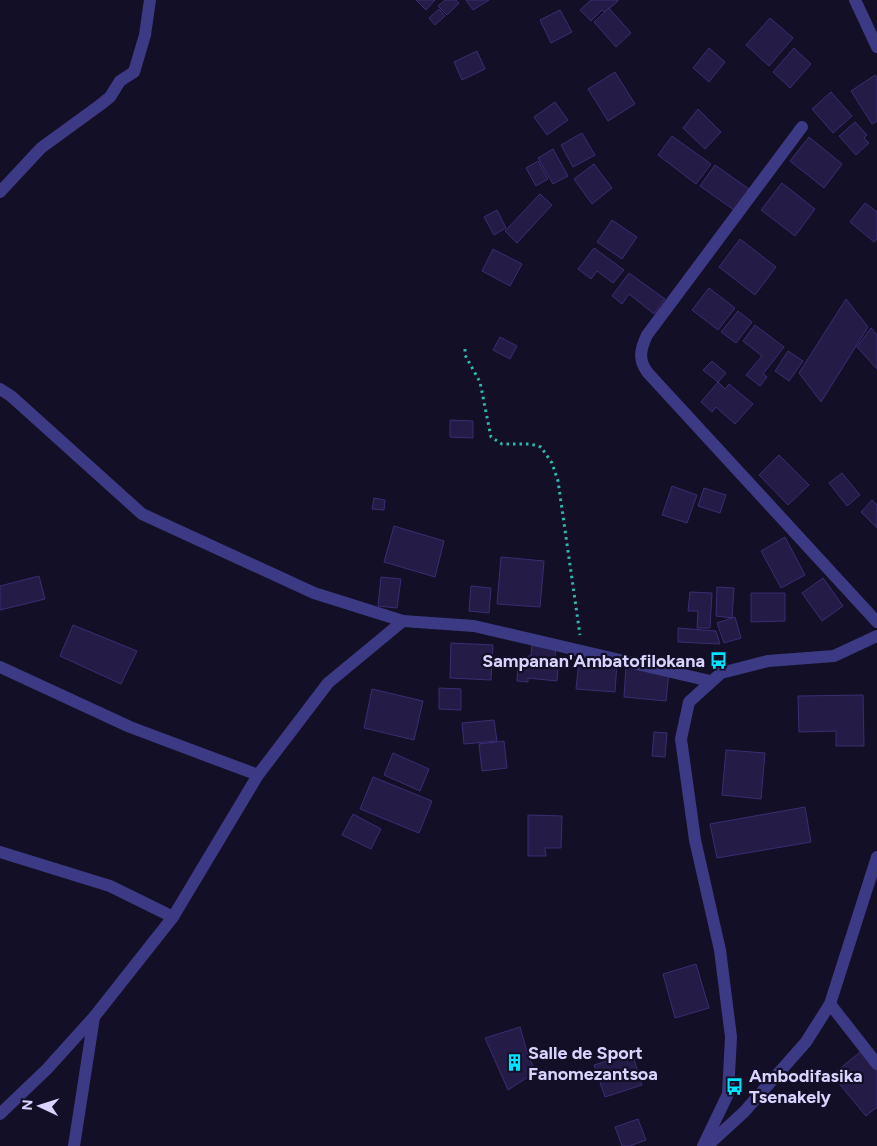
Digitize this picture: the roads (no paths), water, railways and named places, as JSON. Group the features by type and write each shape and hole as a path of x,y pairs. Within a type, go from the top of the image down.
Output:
{"street":[{"path":"0,192 41,148 110,97 120,81 134,72 145,35 150,0"},
{"path":"855,0 877,47"},
{"path":"802,127 647,335 640,356 642,366 648,374 877,622"},
{"path":"0,389 11,396 142,514 314,593 403,621 474,626 710,681"},
{"path":"0,1114 47,1070 94,1017 173,917 258,775 328,683 403,621"},
{"path":"705,1146 728,1094 731,1037 720,950 695,840 681,739 689,702 721,673 768,660 834,656 877,636"},
{"path":"0,667 130,727 258,775"},
{"path":"0,852 110,886 173,917"},
{"path":"705,1146 744,1112 806,1042 830,1004 876,866"},
{"path":"830,1004 877,1064"},
{"path":"74,1146 94,1017"}],"place":[{"name":"Sampanan'Ambatofilokana","path":"719,661"},
{"name":"Salle de Sport Fanomezantsoa","path":"514,1063"},
{"name":"Ambodifasika Tsenakely","path":"735,1086"}]}
